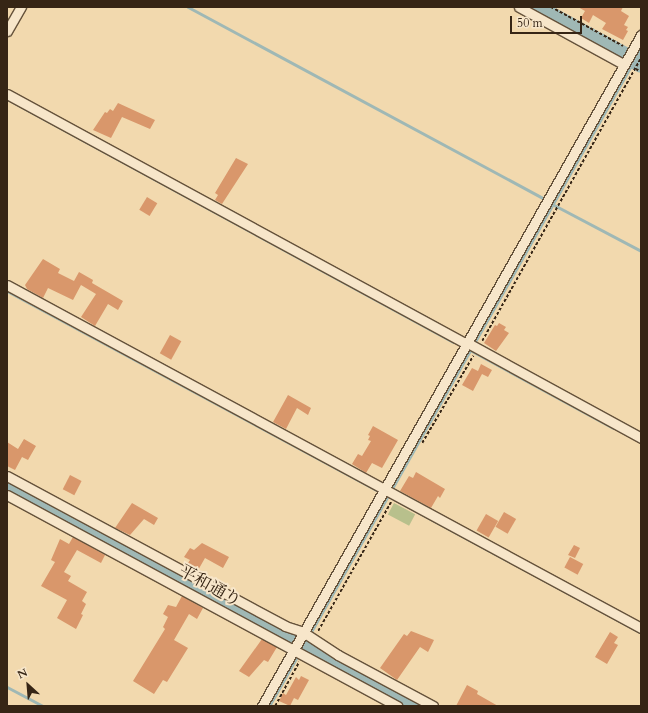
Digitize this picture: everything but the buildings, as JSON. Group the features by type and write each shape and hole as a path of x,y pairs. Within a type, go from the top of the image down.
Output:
{"street":[{"path":"7,31 21,7"},
{"path":"519,7 624,62"},
{"path":"262,706 297,652 389,494 471,346 624,62 641,35"},
{"path":"7,94 641,438"},
{"path":"7,285 389,494 641,628"},
{"path":"7,476 285,626 307,635 344,658 432,706"},
{"name":"平和通り","path":"7,495 398,706"}],"path":[{"path":"551,7 631,51"},
{"path":"422,444 471,346 559,204 641,58"},
{"path":"635,68 641,72"},
{"path":"307,635 389,494"},
{"path":"275,706 297,652"}],"green space":[{"path":"394,503 415,514 409,526 388,514"}],"waterway":[{"path":"188,7 542,198"},
{"path":"536,7 641,64"},
{"path":"269,706 641,48"},
{"path":"7,99 453,342"},
{"path":"552,204 641,251"},
{"path":"7,291 377,490"},
{"path":"470,350 613,428"},
{"path":"7,484 418,706"},
{"path":"388,496 641,633"},
{"path":"7,687 42,706"}]}
